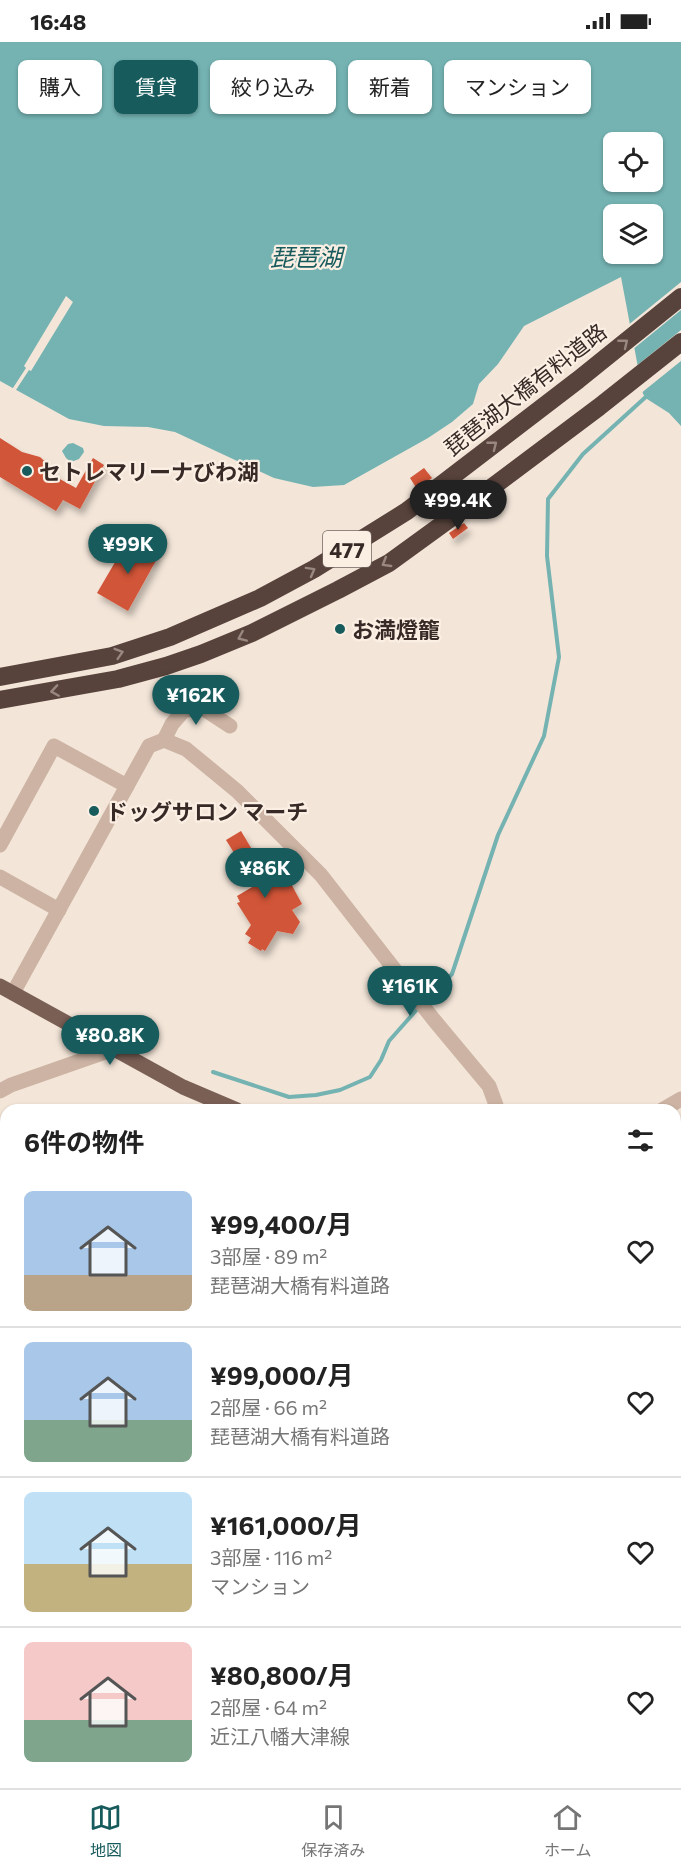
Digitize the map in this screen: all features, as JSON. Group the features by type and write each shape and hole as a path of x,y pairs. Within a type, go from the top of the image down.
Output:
{"highway":[{"name":"琵琶湖大橋有料道路","path":"0,677 112,656 170,637 260,598 314,569 407,511 578,380 681,297"},
{"name":"477","path":"0,700 118,680 201,654 252,633 389,563 599,407 681,342"}],"main road":[{"path":"7,990 183,1087 223,1104"}],"street":[{"path":"7,990 59,910 149,746 164,740 172,724 184,710 204,709 230,726"},
{"path":"164,740 186,749 237,791 321,875 413,994 489,1086 496,1104"},
{"path":"0,845 54,746 128,786"},
{"path":"0,877 59,910"},
{"path":"0,1091 114,1048"}],"water":[{"name":"琵琶湖","path":"0,42 681,42 681,426 669,413 643,394 621,277 524,326 498,364 479,384 473,404 428,438 344,485 313,487 274,478 175,432 148,427 104,426 69,419 0,381"},
{"path":"73,443 83,448 84,452 79,459 71,462 62,451 68,444"}],"pier":[{"path":"681,282 681,310 632,350 627,326"},
{"path":"66,296 73,302 31,371 29,370 14,393 11,391 26,368 24,366"},
{"path":"681,330 681,361 640,394 635,367"}],"building":[{"name":"セトレマリーナびわ湖","path":"0,438 22,452 40,457 58,478 76,488 93,458 104,465 80,509 63,500 56,511 0,477"},
{"path":"424,468 432,478 417,489 410,478"},
{"path":"445,496 451,504 436,515 430,507"},
{"path":"464,523 468,528 453,539 449,533"},
{"path":"128,540 158,557 128,611 97,593"},
{"path":"241,831 266,873 277,867 286,882 289,880 302,904 292,910 300,922 293,934 277,931 265,951 248,943 251,938 245,934 251,925 237,903 240,902 237,896 259,883 246,862 241,864 226,840"}],"waterway":[{"path":"425,1001 452,974 498,835 544,736 559,657 547,556 548,499 583,454 649,394"},
{"path":"213,1072 289,1097 340,1090 370,1077 389,1041 420,1006"}],"place":[{"name":"セトレマリーナびわ湖","path":"27,471"},
{"name":"お満燈籠","path":"340,629"},
{"name":"ドッグサロン マーチ","path":"94,811"}]}
